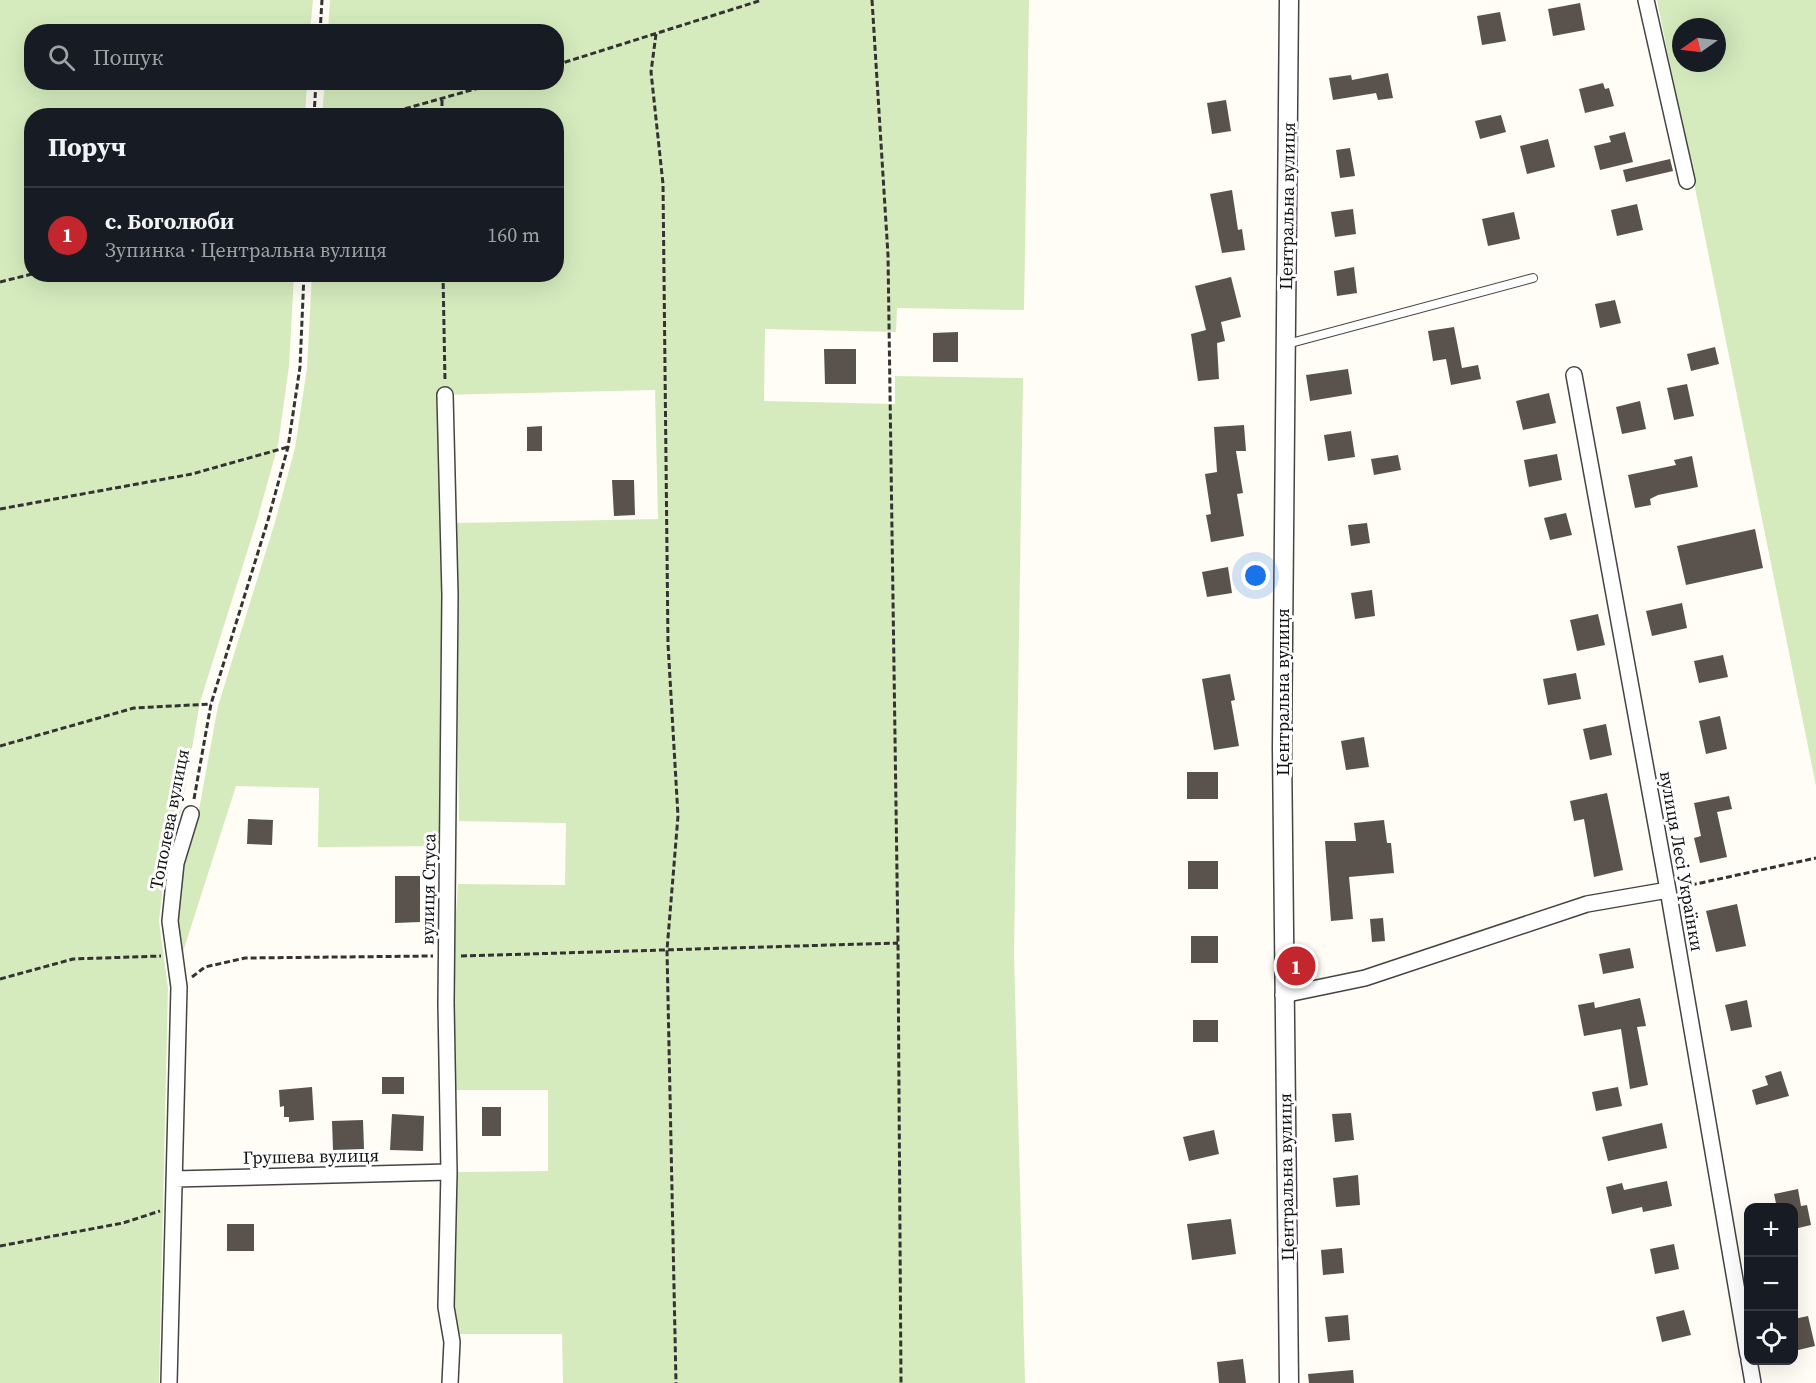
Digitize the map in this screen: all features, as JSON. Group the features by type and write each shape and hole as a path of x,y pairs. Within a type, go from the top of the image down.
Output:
{"street":[{"name":"Центральна вулиця","path":"1289,0 1282,736 1289,1383"},
{"path":"1646,0 1687,181"},
{"name":"вулиця Лесі Українки","path":"1574,375 1668,890 1744,1327"},
{"name":"вулиця Стуса","path":"446,395 450,595 446,956 449,1172 446,1307 452,1342 450,1383"},
{"name":"Тополева вулиця","path":"169,1383 179,987 170,921 176,862 191,814"},
{"path":"1283,994 1365,978 1587,904 1668,890"},
{"name":"Грушева вулиця","path":"174,1179 449,1172"},
{"path":"1750,1365 1754,1383"}],"lane":[{"path":"1286,344 1533,278"}],"path":[{"path":"320,24 322,0"},
{"path":"564,63 762,0"},
{"path":"872,0 888,255 898,943 901,1383"},
{"path":"656,34 651,72 663,184 668,644 678,816 667,950 676,1383"},
{"path":"314,108 316,90"},
{"path":"410,108 474,90"},
{"path":"442,100 442,108"},
{"path":"0,282 24,276"},
{"name":"Тополева вулиця","path":"191,814 211,704 288,447 300,367 304,282"},
{"path":"443,282 446,395"},
{"path":"0,509 192,474 288,447"},
{"path":"0,746 134,708 211,704"},
{"path":"1668,890 1816,858"},
{"path":"179,987 205,967 245,958 446,956 898,943"},
{"path":"0,979 73,960 175,956"},
{"path":"0,1246 123,1223 173,1207"}],"green space":[{"path":"0,0 313,0 311,24 24,24 24,90 307,90 305,108 24,108 24,282 294,282 289,366 278,445 200,702 181,811 166,860 159,921 168,988 159,1383 0,1383"},
{"path":"330,0 1029,0 1024,310 897,308 896,332 765,329 764,401 895,404 895,376 1023,378 1014,953 1025,1383 563,1383 562,1334 457,1334 452,1307 455,1172 548,1171 548,1090 455,1090 453,956 458,884 565,885 566,823 459,821 455,523 658,519 655,390 438,395 443,595 441,846 318,847 319,788 236,786 182,955 177,921 184,864 198,815 218,706 275,522 295,448 307,368 312,282 564,282 564,108 323,108 324,90 564,90 564,24 328,24"},
{"path":"1657,0 1816,0 1816,786"}],"building":[{"path":"1580,3 1585,30 1553,36 1548,9"},
{"path":"1500,12 1506,41 1482,45 1477,16"},
{"path":"1388,73 1393,98 1378,100 1376,93 1333,100 1329,78 1351,75 1352,80"},
{"path":"1603,83 1605,89 1609,88 1614,106 1585,113 1579,89"},
{"path":"1226,100 1231,131 1212,134 1207,103"},
{"path":"1501,115 1506,132 1480,139 1475,121"},
{"path":"1625,132 1633,162 1600,170 1594,146 1611,142 1609,136"},
{"path":"1548,139 1555,167 1527,174 1520,146"},
{"path":"1350,148 1355,176 1340,178 1336,150"},
{"path":"1670,159 1673,171 1626,182 1623,170"},
{"path":"1232,190 1238,230 1242,229 1245,250 1222,253 1210,194"},
{"path":"1637,204 1643,230 1617,236 1611,210"},
{"path":"1353,209 1356,234 1335,237 1331,212"},
{"path":"1514,212 1520,239 1488,246 1482,219"},
{"path":"1354,267 1357,293 1337,296 1334,271"},
{"path":"1231,277 1241,317 1221,322 1225,341 1217,343 1219,379 1198,381 1191,334 1206,330 1195,286"},
{"path":"1615,300 1621,323 1600,328 1595,304"},
{"path":"1454,327 1462,368 1478,365 1481,379 1451,385 1446,359 1433,361 1428,331"},
{"path":"958,332 958,362 933,362 933,333"},
{"path":"1715,347 1719,364 1691,371 1687,354"},
{"path":"824,349 856,349 856,384 825,384"},
{"path":"1348,369 1352,394 1310,401 1306,375"},
{"path":"1687,384 1694,416 1674,420 1667,388"},
{"path":"1549,393 1556,423 1523,430 1516,401"},
{"path":"1640,401 1646,429 1622,434 1616,407"},
{"path":"1244,425 1246,451 1236,451 1243,493 1237,494 1244,536 1211,542 1206,515 1211,514 1205,474 1217,472 1214,427"},
{"path":"542,426 542,451 527,451 527,427"},
{"path":"1351,431 1355,457 1328,461 1324,435"},
{"path":"1557,454 1562,480 1529,487 1524,460"},
{"path":"1398,455 1401,470 1374,475 1371,459"},
{"path":"1692,456 1698,487 1658,495 1650,499 1651,505 1635,508 1628,475 1676,465 1674,460"},
{"path":"612,480 634,480 635,515 614,516"},
{"path":"1566,513 1572,535 1550,540 1544,518"},
{"path":"1367,523 1370,543 1351,546 1348,525"},
{"path":"1755,529 1763,568 1686,585 1677,546"},
{"path":"1228,567 1232,593 1207,597 1202,572"},
{"path":"1372,590 1375,616 1355,619 1351,593"},
{"path":"1682,603 1687,628 1652,636 1646,611"},
{"path":"1598,614 1605,645 1577,651 1570,620"},
{"path":"1723,655 1728,677 1699,683 1694,661"},
{"path":"1576,673 1581,699 1548,705 1543,679"},
{"path":"1230,674 1235,700 1231,701 1239,746 1214,750 1202,679"},
{"path":"1720,716 1727,749 1706,754 1699,721"},
{"path":"1606,724 1612,755 1590,760 1583,729"},
{"path":"1364,737 1369,767 1346,770 1341,741"},
{"path":"1187,772 1218,772 1218,799 1187,799"},
{"path":"1607,793 1623,870 1594,877 1584,819 1574,821 1570,801"},
{"path":"1729,796 1732,809 1717,812 1727,857 1700,863 1694,838 1701,836 1694,803"},
{"path":"248,819 273,820 272,845 247,844"},
{"path":"1384,820 1387,843 1391,843 1394,873 1349,877 1353,919 1331,921 1325,841 1356,841 1354,823"},
{"path":"1188,861 1218,861 1218,889 1188,889"},
{"path":"395,876 420,876 420,922 395,923"},
{"path":"1737,904 1746,946 1716,952 1706,911"},
{"path":"1383,918 1385,941 1372,942 1370,919"},
{"path":"1191,936 1218,936 1218,963 1191,963"},
{"path":"1630,948 1634,968 1603,974 1599,954"},
{"path":"1640,998 1646,1026 1637,1027 1648,1085 1630,1089 1621,1029 1584,1036 1578,1005 1594,1002 1595,1008"},
{"path":"1747,1000 1752,1027 1731,1031 1725,1005"},
{"path":"1193,1020 1218,1020 1218,1042 1193,1042"},
{"path":"1781,1071 1789,1096 1756,1105 1752,1090 1768,1085 1765,1076"},
{"path":"382,1077 404,1077 404,1094 382,1094"},
{"path":"312,1087 314,1120 289,1122 289,1117 284,1117 284,1106 280,1107 279,1090"},
{"path":"1618,1087 1622,1106 1596,1111 1592,1092"},
{"path":"482,1107 501,1107 501,1136 482,1136"},
{"path":"1351,1113 1354,1140 1335,1142 1332,1114"},
{"path":"392,1114 424,1116 423,1151 390,1150"},
{"path":"363,1120 364,1149 333,1150 332,1121"},
{"path":"1662,1123 1667,1148 1608,1161 1602,1137"},
{"path":"1214,1130 1219,1154 1189,1161 1183,1137"},
{"path":"1358,1175 1360,1205 1336,1207 1333,1178"},
{"path":"1667,1181 1672,1206 1643,1212 1642,1207 1612,1214 1606,1187 1622,1183 1624,1190"},
{"path":"1798,1189 1801,1206 1807,1205 1811,1225 1798,1228 1798,1203 1776,1203 1774,1194"},
{"path":"1231,1219 1236,1254 1192,1260 1187,1224"},
{"path":"227,1224 254,1224 254,1251 227,1251"},
{"path":"1674,1244 1679,1269 1655,1274 1650,1249"},
{"path":"1342,1248 1344,1273 1323,1275 1321,1250"},
{"path":"1684,1310 1691,1335 1662,1342 1656,1317"},
{"path":"1348,1315 1350,1340 1328,1342 1325,1317"},
{"path":"1808,1316 1815,1346 1798,1350 1798,1318"},
{"path":"1243,1359 1246,1383 1219,1383 1217,1362"},
{"path":"1353,1370 1354,1383 1309,1383 1308,1374"}],"place":[{"name":"с. Боголюби","path":"1296,966"}]}
